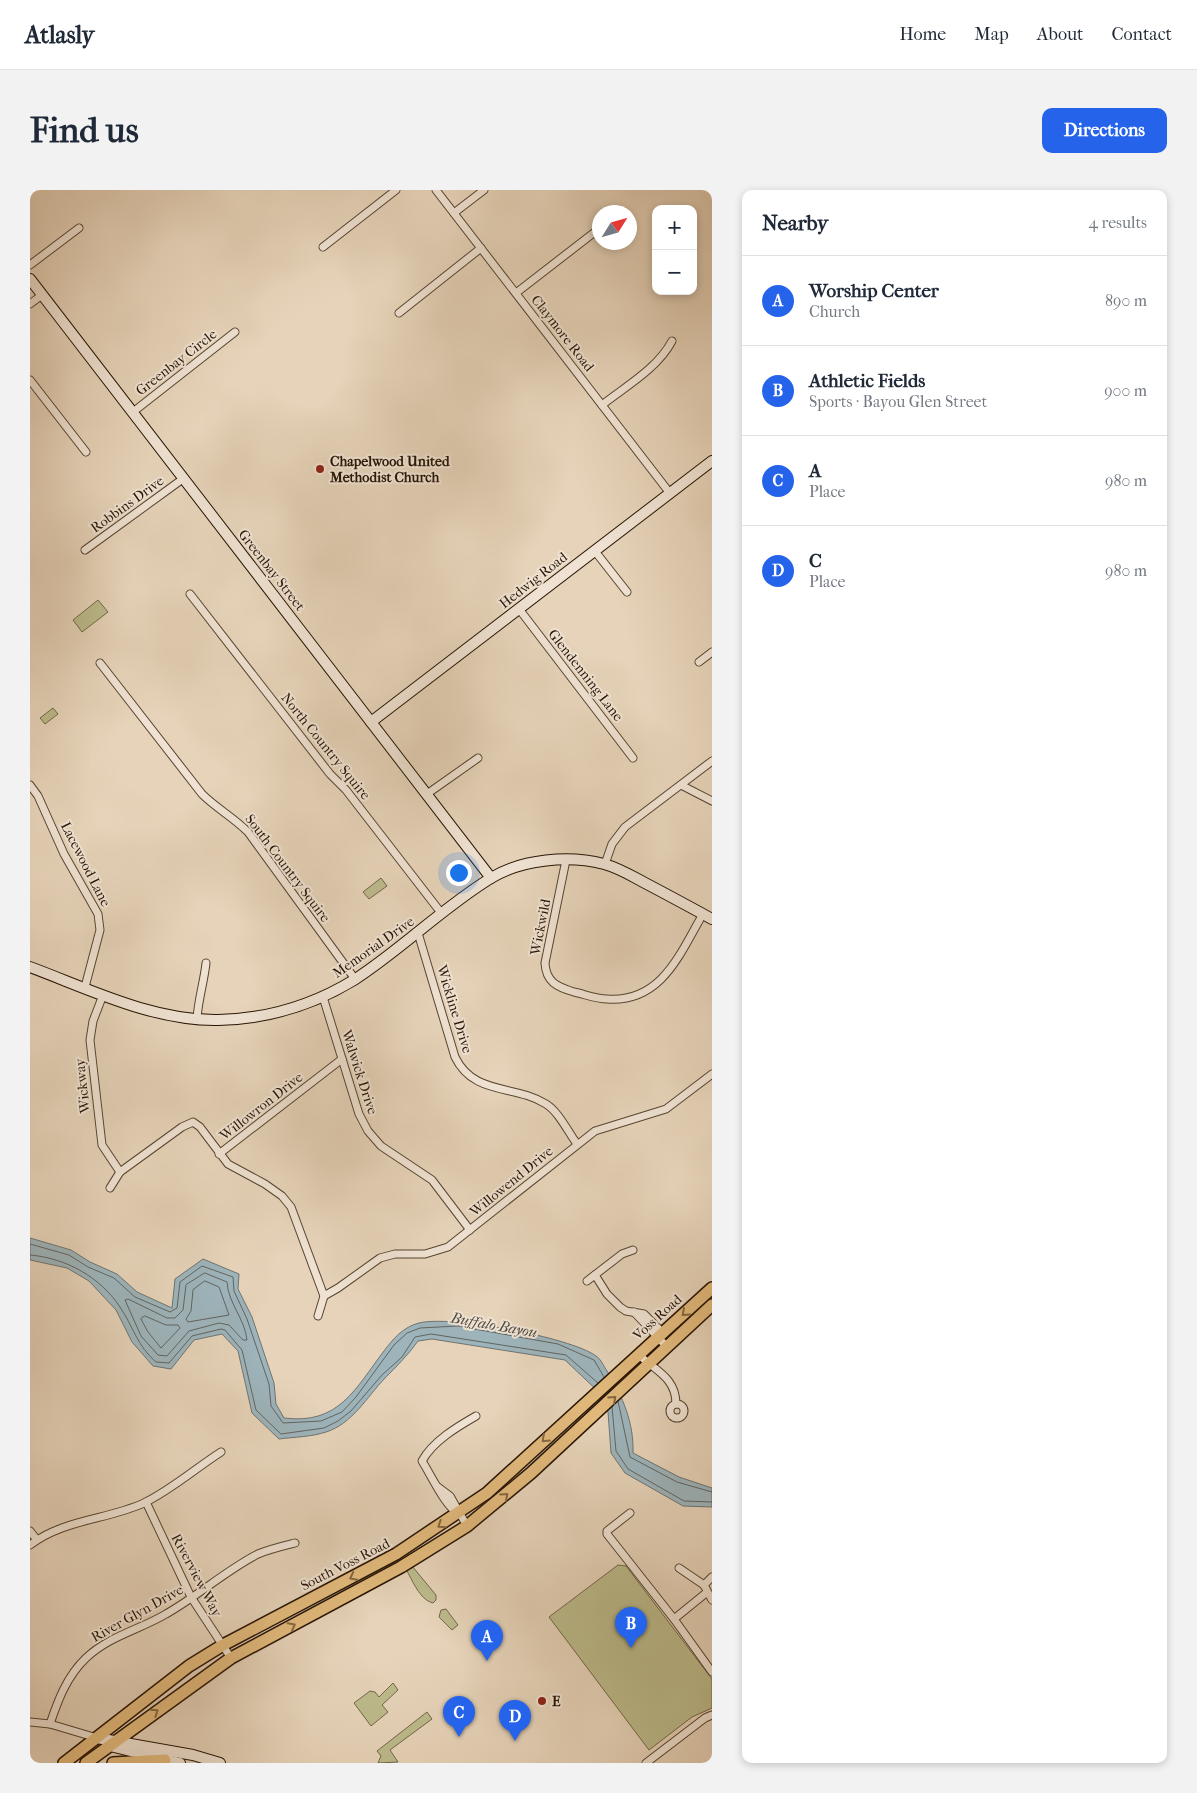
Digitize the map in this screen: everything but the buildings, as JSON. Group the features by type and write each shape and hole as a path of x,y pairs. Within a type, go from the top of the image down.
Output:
{"main road":[{"name":"Voss Road","path":"623,1368 710,1294"},
{"name":"Voss Road","path":"634,1380 669,1344 712,1305"},
{"name":"South Voss Road","path":"64,1763 189,1666 223,1645 396,1554 458,1514 486,1493 623,1368"},
{"name":"South Voss Road","path":"86,1763 231,1658 412,1560 467,1526 499,1502 634,1380"},
{"path":"526,1456 543,1462"},
{"path":"316,1596 323,1609"},
{"path":"113,1763 165,1760"}],"street":[{"path":"323,247 396,190"},
{"name":"Claymore Road","path":"436,190 670,492"},
{"path":"454,213 484,190"},
{"path":"30,265 79,228"},
{"path":"516,293 592,234"},
{"path":"399,313 481,248"},
{"name":"Greenbay Street","path":"30,279 491,878"},
{"path":"30,304 42,295"},
{"name":"Greenbay Circle","path":"133,412 235,332"},
{"path":"602,404 656,364 672,341"},
{"path":"30,380 86,452"},
{"name":"Hedwig Road","path":"371,722 670,492 711,463"},
{"name":"Robbins Drive","path":"85,550 184,478"},
{"path":"594,550 627,592"},
{"name":"North Country Squire","path":"190,594 442,914"},
{"name":"Glendenning Lane","path":"519,608 633,758"},
{"path":"699,662 712,652"},
{"name":"South Country Squire","path":"100,663 202,794 215,806 234,818 248,832 355,979"},
{"path":"427,794 478,758"},
{"path":"605,864 607,854 618,834 712,761"},
{"name":"Lacewood Lane","path":"30,785 42,802 64,854 98,914 100,930 85,987"},
{"path":"681,785 712,801"},
{"name":"Memorial Drive","path":"30,967 103,995 161,1013 197,1020 239,1019 264,1015 306,1004 355,979 491,878 526,864 566,860 605,864 621,870 707,917"},
{"name":"Wickwild","path":"566,860 545,963 548,979 560,988 604,999 616,1000 628,998 649,988 670,972 707,917"},
{"name":"Wickline Drive","path":"418,933 455,1057 464,1073 480,1083 546,1104 577,1144"},
{"path":"197,1020 198,997 204,980 206,963"},
{"name":"Wickway","path":"103,995 92,1021 90,1040 102,1145 120,1172"},
{"name":"Walwick Drive","path":"323,996 359,1114 368,1131 381,1146 432,1180 470,1230"},
{"name":"Willowron Drive","path":"110,1188 120,1172 182,1127 193,1122 200,1127 219,1154 342,1059"},
{"name":"Willowend Drive","path":"324,1296 380,1258 395,1254 425,1254 448,1247 595,1131 612,1124 666,1109 712,1074"},
{"path":"219,1154 228,1164 265,1184 282,1196 291,1207 324,1296 318,1316"},
{"path":"588,1281 622,1254 632,1250"},
{"path":"595,1276 607,1294 620,1307 634,1312 669,1344"},
{"path":"638,1354 648,1365 664,1374 671,1382 676,1394 676,1404"},
{"path":"467,1526 458,1514 451,1510 442,1497 422,1460 427,1451 460,1425 476,1416"},
{"path":"30,1545 65,1525 111,1515 146,1502 221,1452"},
{"name":"Riverview Way","path":"146,1502 192,1597 231,1658"},
{"path":"630,1513 607,1531 607,1534 674,1619 712,1672"},
{"path":"30,1531 37,1540"},
{"name":"River Glyn Drive","path":"50,1724 65,1686 84,1659 111,1640 166,1614 260,1553 295,1543"},
{"path":"679,1568 704,1585 706,1593 712,1600"},
{"path":"704,1585 712,1577"},
{"path":"674,1619 706,1593"},
{"path":"650,1762 705,1718 712,1715"},
{"path":"30,1722 50,1724 180,1763"},
{"path":"112,1743 193,1755 220,1763"}],"shaded area":[{"path":"98,600 108,612 82,632 73,620"},
{"path":"53,708 58,714 45,724 40,718"},
{"path":"381,878 387,886 369,899 363,892"},
{"path":"618,1565 626,1566 712,1679 712,1708 692,1717 649,1750 549,1617"},
{"path":"412,1566 436,1595 436,1600 433,1603 420,1594 414,1584 406,1569"},
{"path":"446,1609 458,1625 452,1630 439,1617 441,1610"},
{"path":"393,1683 398,1690 382,1705 388,1712 371,1726 354,1703 370,1691 375,1692 379,1697"},
{"path":"427,1712 432,1719 390,1750 398,1762 378,1763 381,1756 377,1751"}],"water":[{"path":"30,1238 71,1250 90,1262 117,1274 137,1292 172,1308 175,1279 203,1259 239,1274 238,1289 252,1317 274,1383 276,1404 284,1418 303,1419 319,1416 332,1410 354,1391 387,1347 403,1330 419,1323 434,1321 456,1322 509,1329 537,1335 582,1349 599,1359 618,1391 632,1431 633,1453 679,1477 712,1488 712,1507 683,1506 625,1473 611,1453 608,1412 603,1396 565,1360 432,1339 418,1341 359,1409 344,1423 320,1434 279,1439 252,1413 238,1351 222,1334 194,1340 171,1369 153,1366 132,1342 116,1310 89,1281 67,1268 30,1260"}],"place":[{"name":"Chapelwood United Methodist Church","path":"320,469"},
{"name":"Athletic Fields","path":"631,1648"},
{"name":"Worship Center","path":"487,1661"},
{"name":"E","path":"542,1701"},
{"name":"A","path":"459,1737"},
{"name":"C","path":"515,1741"}],"water label":[{"name":"Buffalo Bayou","path":"494,1325"}]}
